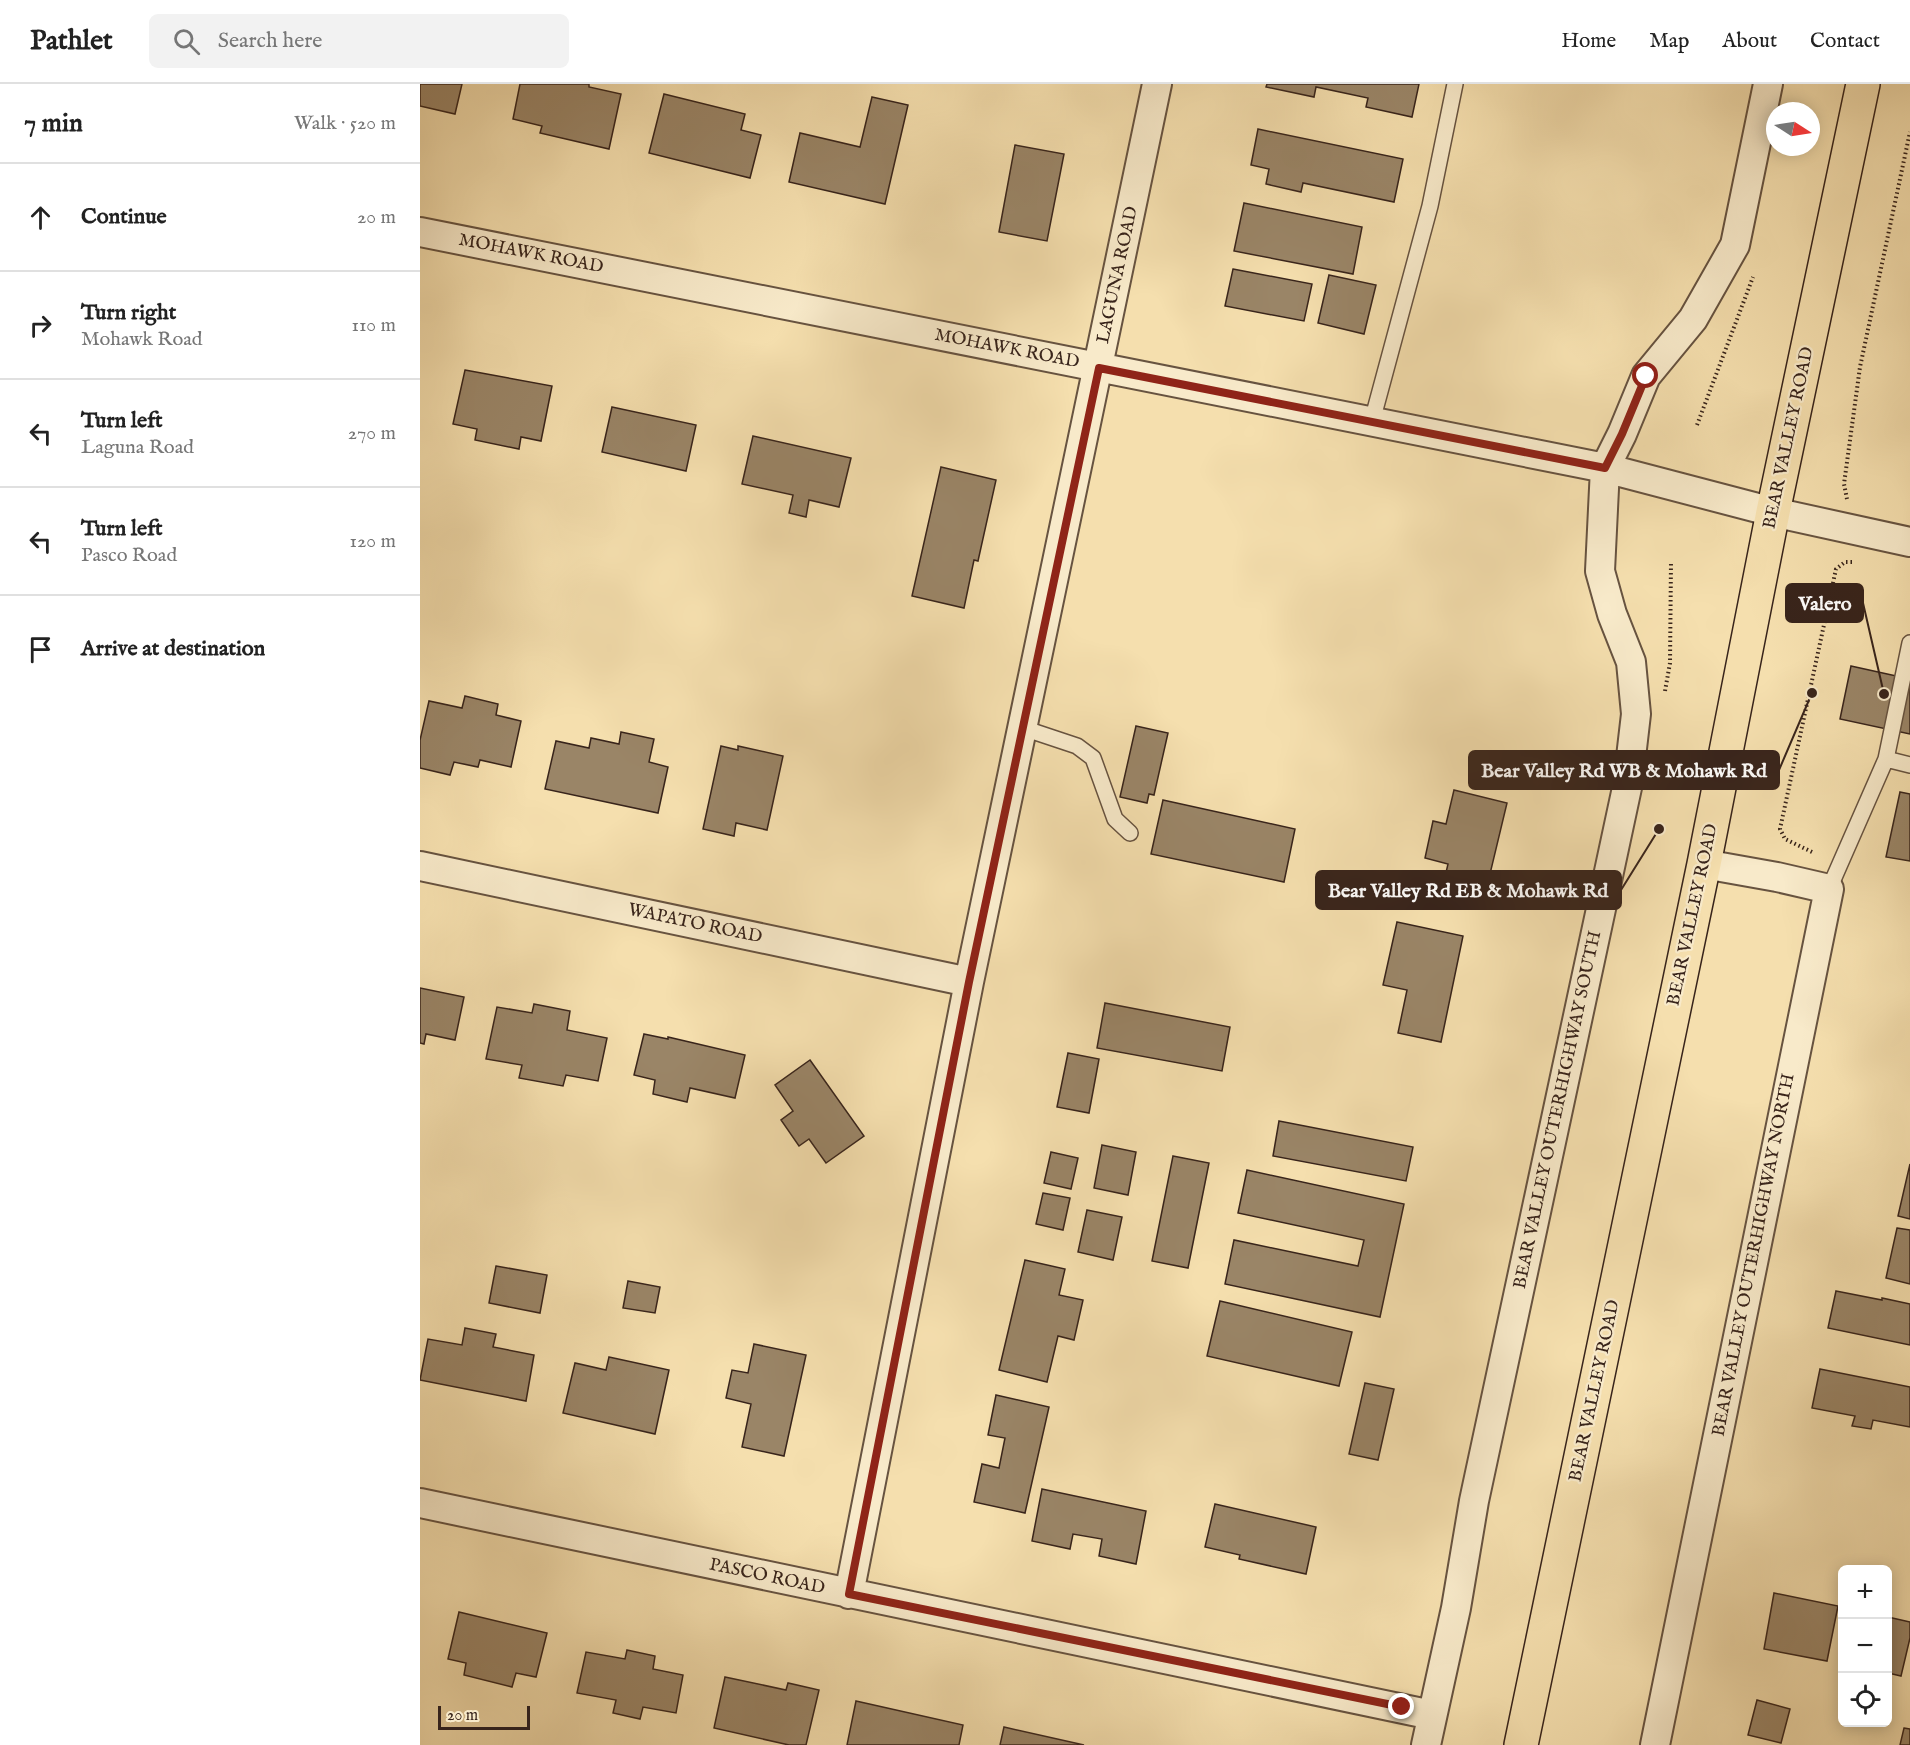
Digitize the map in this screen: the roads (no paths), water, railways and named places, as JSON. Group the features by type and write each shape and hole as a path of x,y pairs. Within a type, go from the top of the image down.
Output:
{"main road":[{"name":"BEAR VALLEY ROAD","path":"1521,1745 1704,864 1773,512 1863,84"}],"street":[{"name":"LAGUNA ROAD","path":"849,1594 969,982 1157,84"},
{"name":"BEAR VALLEY OUTERHIGHWAY SOUTH","path":"1426,1745 1456,1608 1474,1501 1628,783 1636,714 1631,662 1612,614 1600,571 1605,468 1646,376 1693,319 1735,245 1768,84"},
{"name":"MOHAWK ROAD","path":"420,232 1605,468 1773,512 1910,542"},
{"path":"1704,864 1777,878 1834,878"},
{"name":"WAPATO ROAD","path":"420,866 969,982"},
{"name":"BEAR VALLEY OUTERHIGHWAY NORTH","path":"1655,1745 1834,878"},
{"name":"PASCO ROAD","path":"420,1503 1432,1715"}],"lane":[{"path":"1372,421 1430,206 1455,84"},
{"path":"1834,878 1886,759 1910,643"},
{"path":"1023,728 1077,746 1093,758 1115,819 1130,833"},
{"path":"1886,759 1910,765"}],"place":[{"name":"Bear Valley Rd WB & Mohawk Rd","path":"1812,693"},
{"name":"Valero","path":"1884,694"},
{"name":"Bear Valley Rd EB & Mohawk Rd","path":"1659,829"}]}
